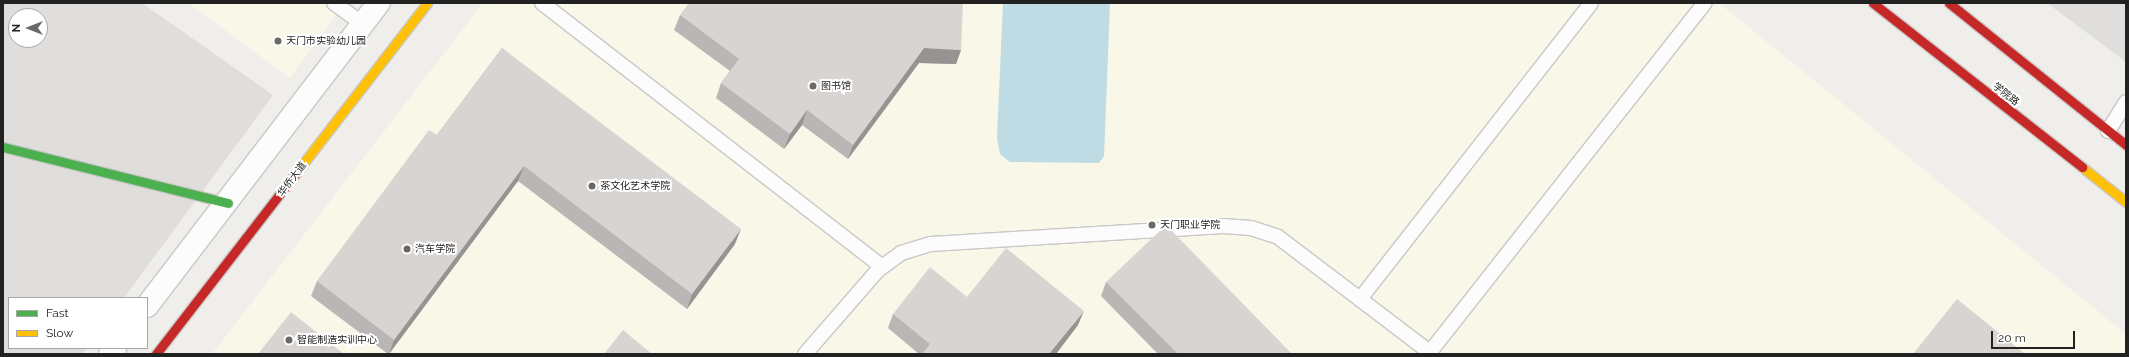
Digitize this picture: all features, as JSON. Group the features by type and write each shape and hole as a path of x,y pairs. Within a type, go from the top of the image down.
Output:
{"street":[{"path":"148,305 228,203 379,3"},
{"name":"华侨大道","path":"156,354 427,3"},
{"name":"学院路","path":"1873,3 2126,202"},
{"path":"1949,3 2126,145"},
{"path":"3,147 228,203"}],"lane":[{"path":"334,3 363,24"},
{"path":"542,3 882,267"},
{"path":"1360,299 1591,3"},
{"path":"805,354 882,267 901,253 931,244 1223,226 1251,228 1278,237 1431,353 1705,3"},
{"path":"2108,131 2126,102"}],"shaded area":[{"path":"3,3 142,3 273,95 125,297 8,297 8,349 86,349 82,354 3,353"},
{"name":"天门市实验幼儿园","path":"188,3 345,3 290,78"},
{"name":"天门职业学院","path":"483,3 1719,3 2126,334 2126,354 212,354"},
{"path":"2047,3 2126,3 2126,62"}],"water":[{"path":"1003,3 1110,3 1104,156 1099,163 1010,162 1000,154 997,138"}],"building":[{"name":"图书馆","path":"689,3 963,3 961,50 924,48 853,145 807,110 790,134 721,83 739,59 680,15"},
{"path":"502,48 741,229 692,294 524,166 394,340 317,281 429,130 437,135"},
{"path":"1166,225 1292,354 1178,354 1106,282"},
{"path":"1006,248 1084,311 1049,354 922,354 930,344 893,314 930,267 967,297"},
{"path":"1957,299 2025,354 1913,354"},
{"path":"291,312 344,354 258,354"},
{"path":"623,330 652,354 604,354"}],"traffic: fast":[{"path":"3,147 228,203"}],"traffic: slow":[{"path":"295,174 427,3"},
{"path":"2082,167 2126,202"}],"traffic: jam":[{"path":"1873,3 2082,167"},
{"path":"1949,3 2126,145"},
{"path":"156,354 295,174"}],"place":[{"name":"天门市实验幼儿园","path":"278,41"},
{"name":"图书馆","path":"813,86"},
{"name":"茶文化艺术学院","path":"592,186"},
{"name":"天门职业学院","path":"1152,225"},
{"name":"汽车学院","path":"407,249"},
{"name":"智能制造实训中心","path":"289,340"}]}
